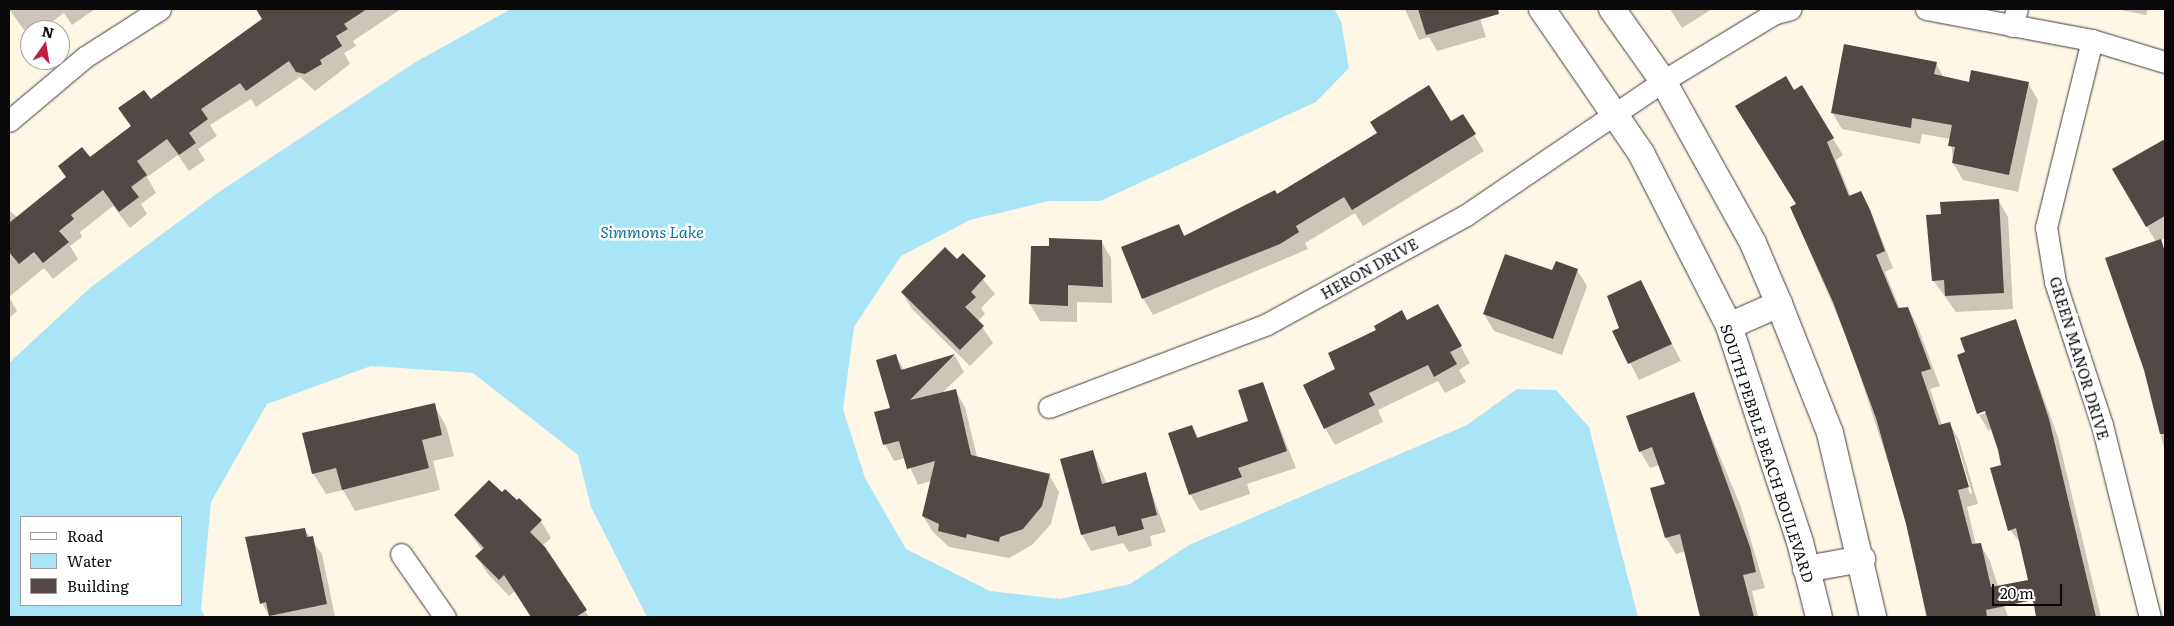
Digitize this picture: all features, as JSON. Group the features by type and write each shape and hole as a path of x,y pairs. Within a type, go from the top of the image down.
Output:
{"street":[{"path":"9,121 85,57 160,9"},
{"name":"SOUTH PEBBLE BEACH BOULEVARD","path":"1542,9 1618,115 1681,223 1730,326 1806,569 1819,617"},
{"path":"1612,9 1663,81 1753,242 1780,304 1830,433 1862,559 1873,617"},
{"name":"HERON DRIVE","path":"1049,407 1267,324 1466,215 1618,115 1663,81 1773,14 1790,9"},
{"path":"1926,9 2014,17 2165,62"},
{"name":"GREEN MANOR DRIVE","path":"2092,40 2046,227 2055,282 2102,425 2150,617"},
{"path":"1730,326 1780,304"},
{"path":"401,554 445,617"},
{"path":"1806,569 1862,559"}],"water":[{"name":"Simmons Lake","path":"511,9 1334,9 1341,21 1349,68 1316,102 1100,201 1049,201 970,220 901,256 854,327 843,409 865,478 906,549 990,591 1060,599 1130,584 1189,545 1467,425 1517,389 1556,390 1589,427 1638,617 647,617 591,507 578,455 473,373 371,366 267,404 211,502 201,609 205,617 9,617 9,363 91,287 216,194 414,63"}],"building":[{"path":"256,9 367,9 344,24 348,29 336,36 342,46 320,60 322,64 305,74 296,72 289,61 246,91 240,83 201,109 208,119 189,133 196,143 179,155 167,139 137,161 147,175 131,187 139,197 119,212 103,190 71,215 74,219 59,231 69,242 43,263 34,252 19,264 9,252 9,223 66,177 58,166 82,147 90,157 131,126 118,108 144,90 151,99 262,19"},
{"path":"1418,9 1498,9 1499,14 1426,35"},
{"path":"1844,44 1937,62 1934,74 1969,82 1971,70 2029,82 2009,175 1952,163 1955,147 1948,146 1952,125 1912,118 1911,128 1831,113"},
{"path":"1786,76 1794,90 1802,85 1834,138 1827,142 1849,196 1861,191 1870,210 1885,251 1876,255 1898,308 1908,307 1931,369 1921,372 1939,425 1950,422 1969,487 1958,490 1972,544 1981,543 1991,587 2028,580 2016,528 2008,531 1990,468 2001,465 1998,450 1985,411 1977,414 1957,355 1965,352 1960,338 2016,319 2049,419 2096,617 2036,617 2033,600 1986,610 1987,617 1927,617 1906,524 1876,418 1833,302 1790,207 1796,204 1735,106"},
{"path":"1429,85 1451,121 1463,114 1476,134 1352,210 1344,197 1296,226 1299,232 1280,244 1142,299 1121,247 1179,224 1184,236 1275,190 1277,194 1377,133 1370,122"},
{"path":"2165,139 2165,216 2146,227 2112,169"},
{"path":"1999,199 2004,293 1945,296 1944,280 1932,281 1926,215 1941,214 1940,202"},
{"path":"1049,238 1102,240 1103,287 1068,285 1068,306 1029,304 1031,246 1049,246"},
{"path":"2161,239 2165,252 2165,434 2160,434 2144,370 2105,258"},
{"path":"945,247 957,259 963,253 986,276 971,292 976,297 965,307 984,326 960,350 901,292"},
{"path":"1505,254 1552,270 1556,261 1578,269 1553,339 1483,314"},
{"path":"1641,280 1672,344 1628,364 1612,331 1619,328 1607,296"},
{"path":"1438,304 1462,346 1450,352 1457,364 1434,377 1428,365 1369,393 1375,405 1324,429 1303,385 1335,369 1328,353 1376,330 1374,326 1402,310 1407,320"},
{"path":"896,354 901,370 955,354 910,400 956,389 971,455 1050,474 1042,506 1023,529 1000,537 999,542 967,534 966,538 938,531 939,524 922,516 935,461 907,469 899,441 883,445 874,412 890,408 876,360"},
{"path":"1263,382 1287,451 1238,468 1242,477 1189,495 1168,433 1192,425 1197,438 1248,421 1238,390"},
{"path":"1694,392 1750,547 1756,572 1743,575 1754,617 1700,617 1680,534 1665,538 1650,488 1665,484 1652,447 1639,452 1626,416"},
{"path":"435,403 442,435 422,440 429,468 342,490 336,468 312,474 302,433"},
{"path":"1093,450 1102,484 1146,472 1157,515 1141,519 1144,529 1118,536 1115,526 1081,535 1060,459"},
{"path":"489,480 502,492 505,489 517,500 519,498 542,520 530,532 545,547 587,610 576,617 531,617 504,575 499,580 475,556 484,548 454,515"},
{"path":"305,528 307,537 313,536 327,604 269,616 266,602 260,604 245,537"}]}
